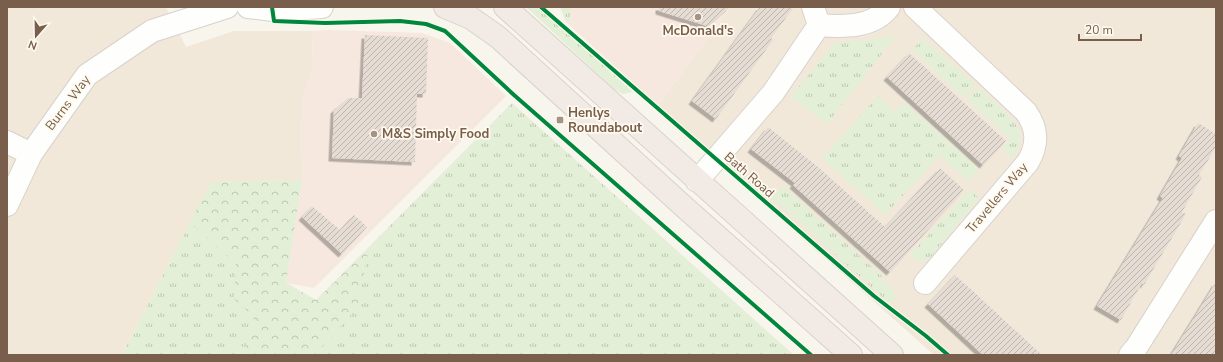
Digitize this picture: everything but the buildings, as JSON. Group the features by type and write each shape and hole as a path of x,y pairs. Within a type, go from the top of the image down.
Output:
{"highway":[{"path":"445,7 470,18 498,37 682,205 851,355"},
{"path":"505,7 892,355"}],"street":[{"name":"Burns Way","path":"7,205 31,154 87,75 152,31 227,7"},
{"path":"248,7 273,10 313,8"},
{"path":"697,181 773,93 816,16 842,27 859,24 880,15 889,7"},
{"name":"Travellers Way","path":"915,7 1026,112 1033,121 1036,137 1034,153 1028,162 925,283"},
{"path":"7,142 31,154"},
{"path":"1130,355 1136,348 1216,222"}],"shaded area":[{"path":"7,7 166,7 186,47 234,31 312,31 313,69 301,103 302,180 211,182 122,355 7,355"},
{"path":"560,7 731,7 658,105 566,22"},
{"path":"731,7 1216,7 1216,355 934,355 656,108"},
{"path":"329,30 422,33 450,43 506,96 314,288 286,283 302,180 301,103 313,69 312,31"}],"green space":[{"path":"526,7 537,7 633,92 623,94 614,89"},
{"path":"560,7 570,7 570,20 566,22"},
{"path":"895,37 827,124 791,96 835,43"},
{"path":"923,38 975,85 964,97 912,50"},
{"path":"978,87 1013,121 1020,132 1020,142 1012,159 1002,149 1010,139 967,99"},
{"path":"878,96 895,112 904,102 979,169 968,181 939,156 885,215 822,158"},
{"path":"512,103 794,355 122,355 211,182 302,180 286,283 316,300"},
{"path":"302,180 286,283 316,300 369,248 357,308 315,355 247,355 244,352 254,317 234,299 236,264 190,222 211,182"},
{"path":"783,186 882,276 881,278 896,292 894,300 890,304 772,197"},
{"path":"969,190 979,198 929,259 919,260 909,256"}],"cycle path":[{"path":"272,7 274,21 325,23 400,21 426,24 445,31 514,95 811,355"},
{"name":"Bath Road","path":"541,7 874,296 948,355"}],"place":[{"name":"McDonald's","path":"698,17"},
{"name":"Henlys Roundabout","path":"560,120"},
{"name":"M&S Simply Food","path":"374,134"}]}
